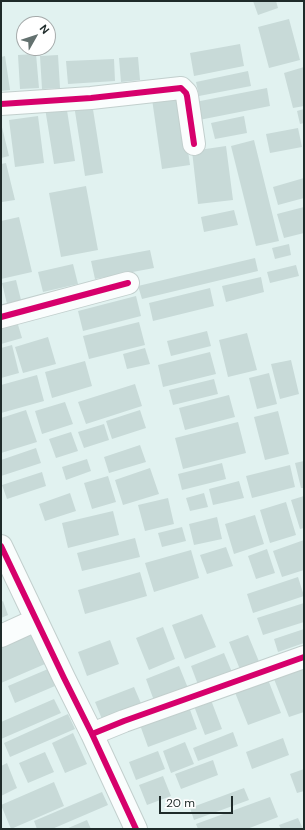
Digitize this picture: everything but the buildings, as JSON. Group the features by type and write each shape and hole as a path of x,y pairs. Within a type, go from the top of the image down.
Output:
{"street":[{"path":"1,104 91,98 178,88 183,90 187,96 194,144"},
{"path":"1,317 128,283"},
{"path":"1,546 136,829"},
{"path":"1,636 36,620"},
{"path":"92,734 124,721 304,657"}],"cycle path":[{"path":"1,104 91,98 181,88 187,96 194,144"},
{"path":"1,317 128,283"},
{"path":"1,546 136,829"},
{"path":"92,734 124,721 304,657"}]}
